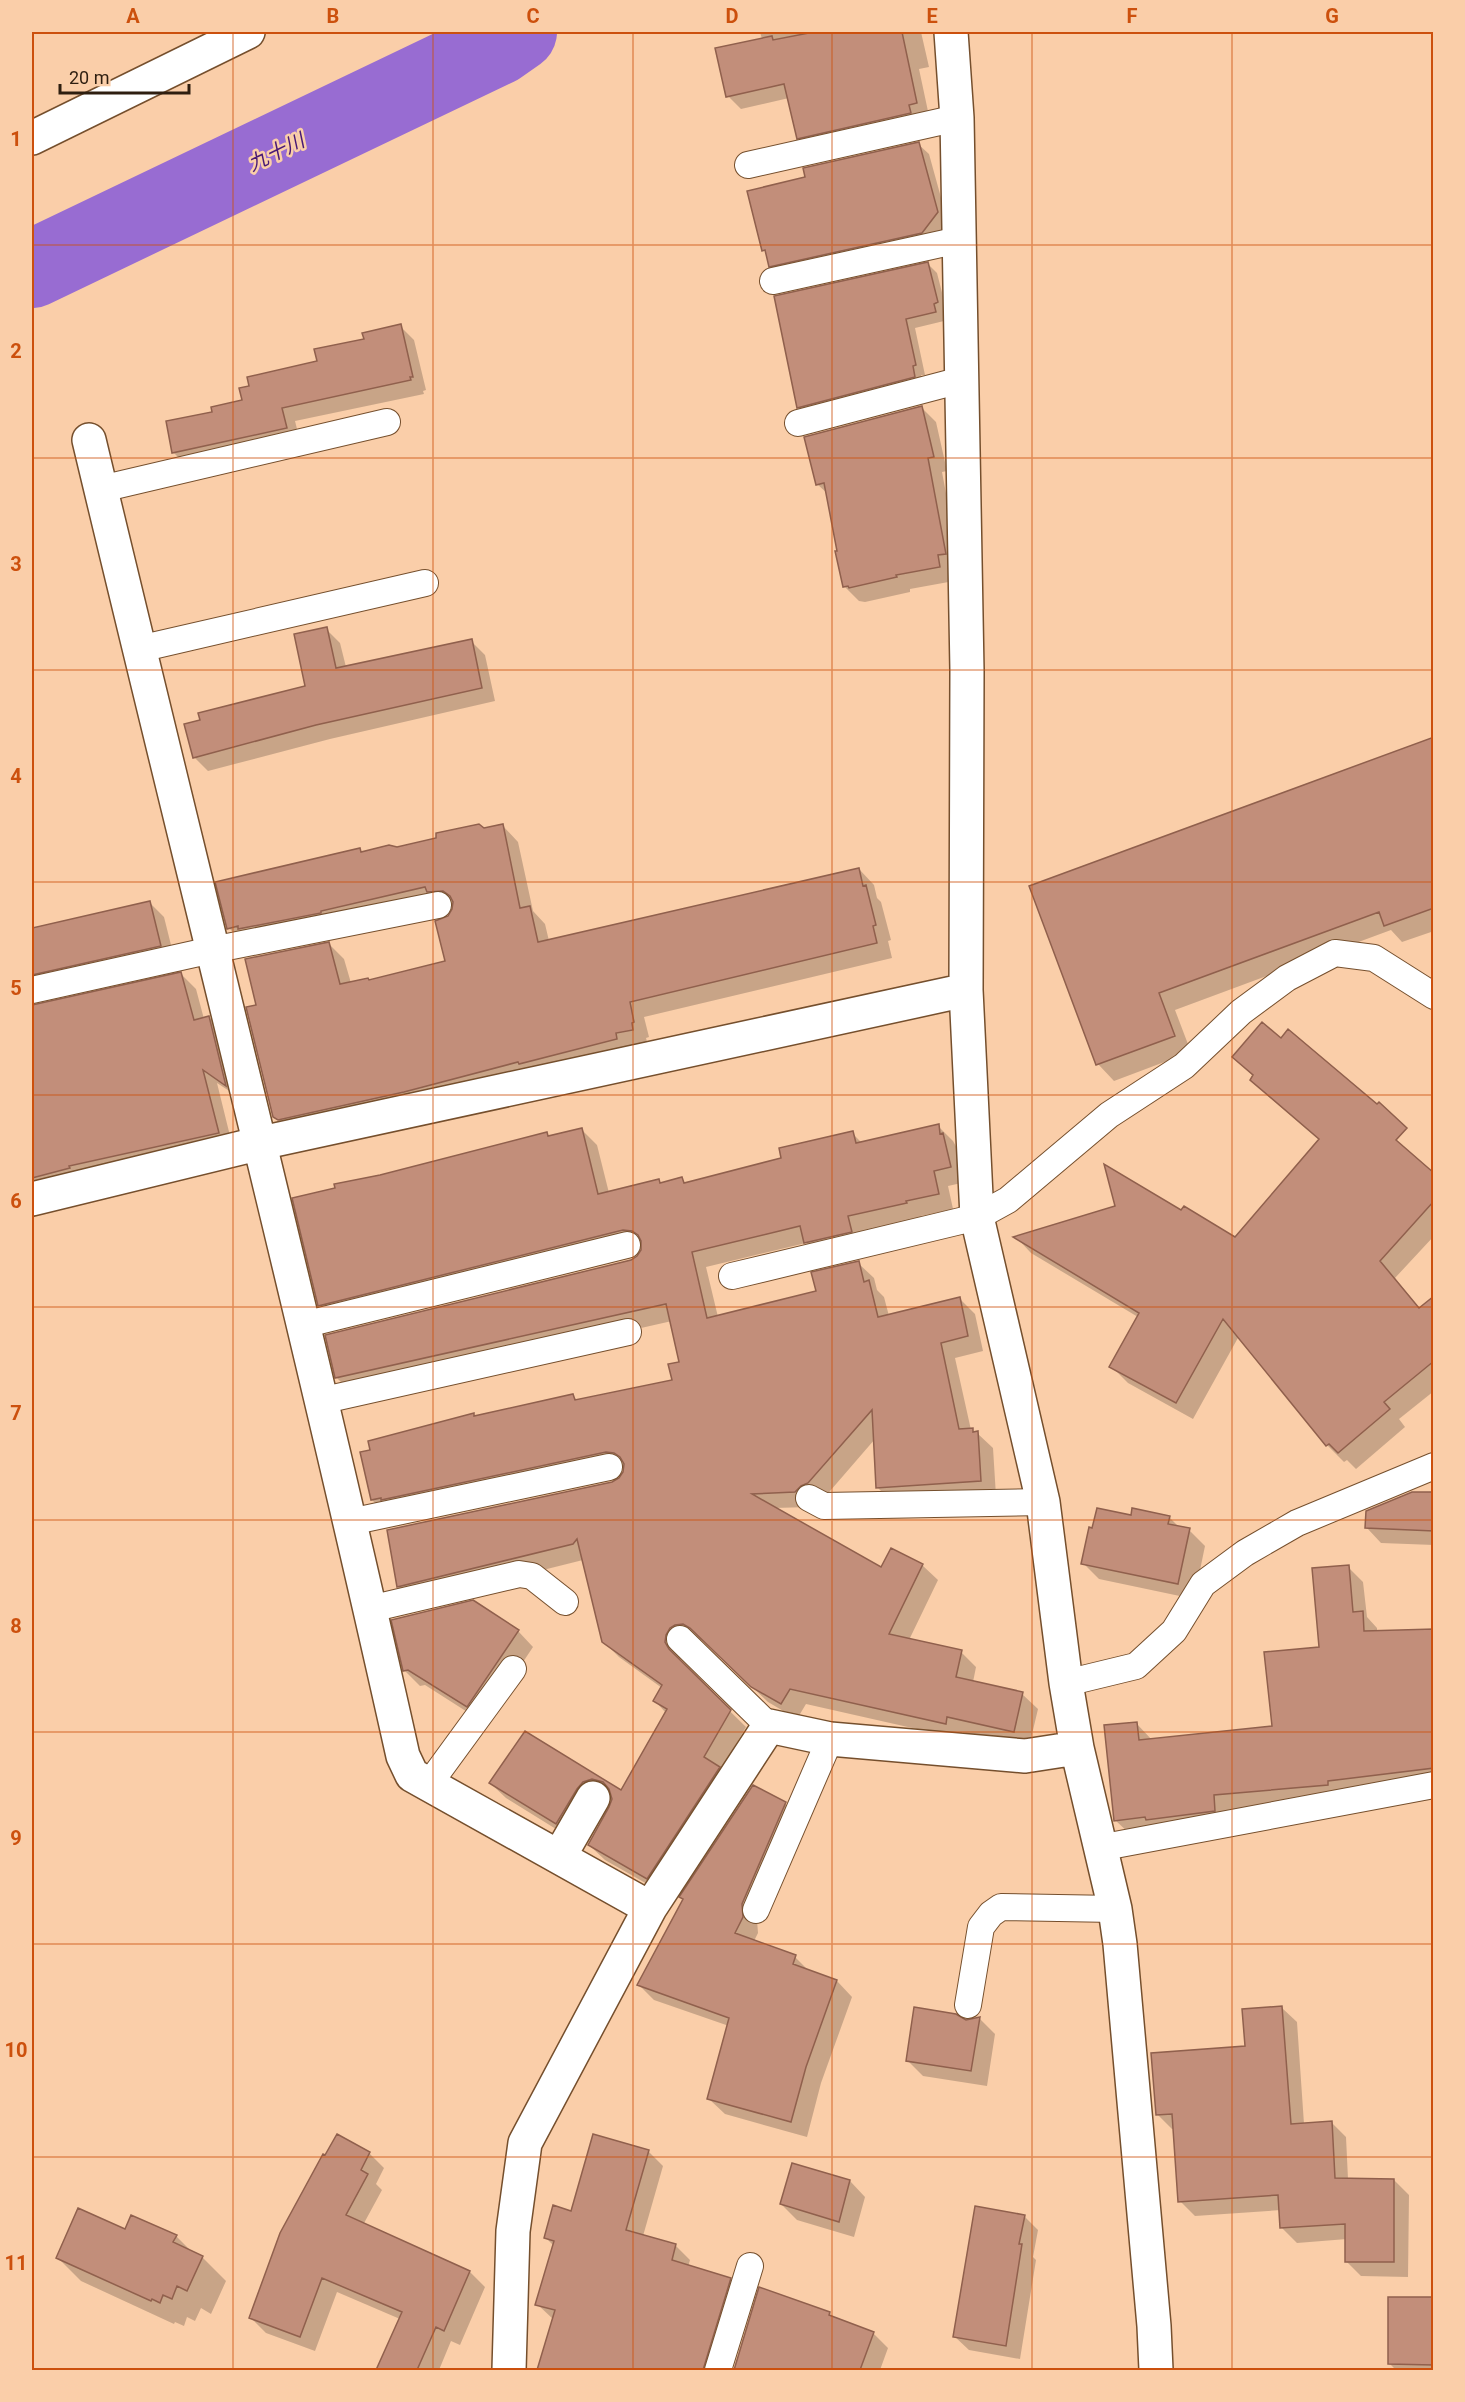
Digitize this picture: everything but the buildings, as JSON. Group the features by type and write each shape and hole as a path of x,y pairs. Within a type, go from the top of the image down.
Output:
{"street":[{"path":"32,138 248,32"},
{"path":"951,32 957,118 967,671 966,990 977,1217 1043,1502 1066,1683 1077,1748 1115,1910 1120,1944 1156,2370"},
{"path":"89,440 261,1143 403,1755 412,1775 650,1908"},
{"path":"32,1199 261,1143 966,990"},
{"path":"509,2370 513,2231 525,2143 650,1908 769,1726 830,1739 1025,1756 1077,1748"},
{"path":"560,1857 593,1798"}],"lane":[{"path":"748,165 957,118"},
{"path":"773,281 959,240"},
{"path":"798,423 961,380"},
{"path":"101,489 387,422"},
{"path":"139,649 425,583"},
{"path":"32,990 212,950 438,904"},
{"path":"732,1276 977,1217 1008,1200 1109,1115 1184,1066 1241,1012 1287,978 1335,953 1374,958 1434,996"},
{"path":"303,1325 627,1245"},
{"path":"320,1401 627,1332"},
{"path":"1066,1683 1136,1666 1173,1631 1203,1584 1245,1553 1297,1522 1434,1466"},
{"path":"350,1522 609,1467"},
{"path":"809,1498 824,1506 1043,1502"},
{"path":"370,1609 519,1574 532,1576 565,1602"},
{"path":"680,1639 769,1726"},
{"path":"429,1784 513,1669"},
{"path":"756,1910 830,1739"},
{"path":"1099,1848 1434,1785"},
{"path":"969,2005 981,1927 991,1914 1001,1907 1115,1910"},
{"path":"718,2370 750,2266"}],"waterway":[{"name":"九十川","path":"32,269 498,46 518,32"}]}
